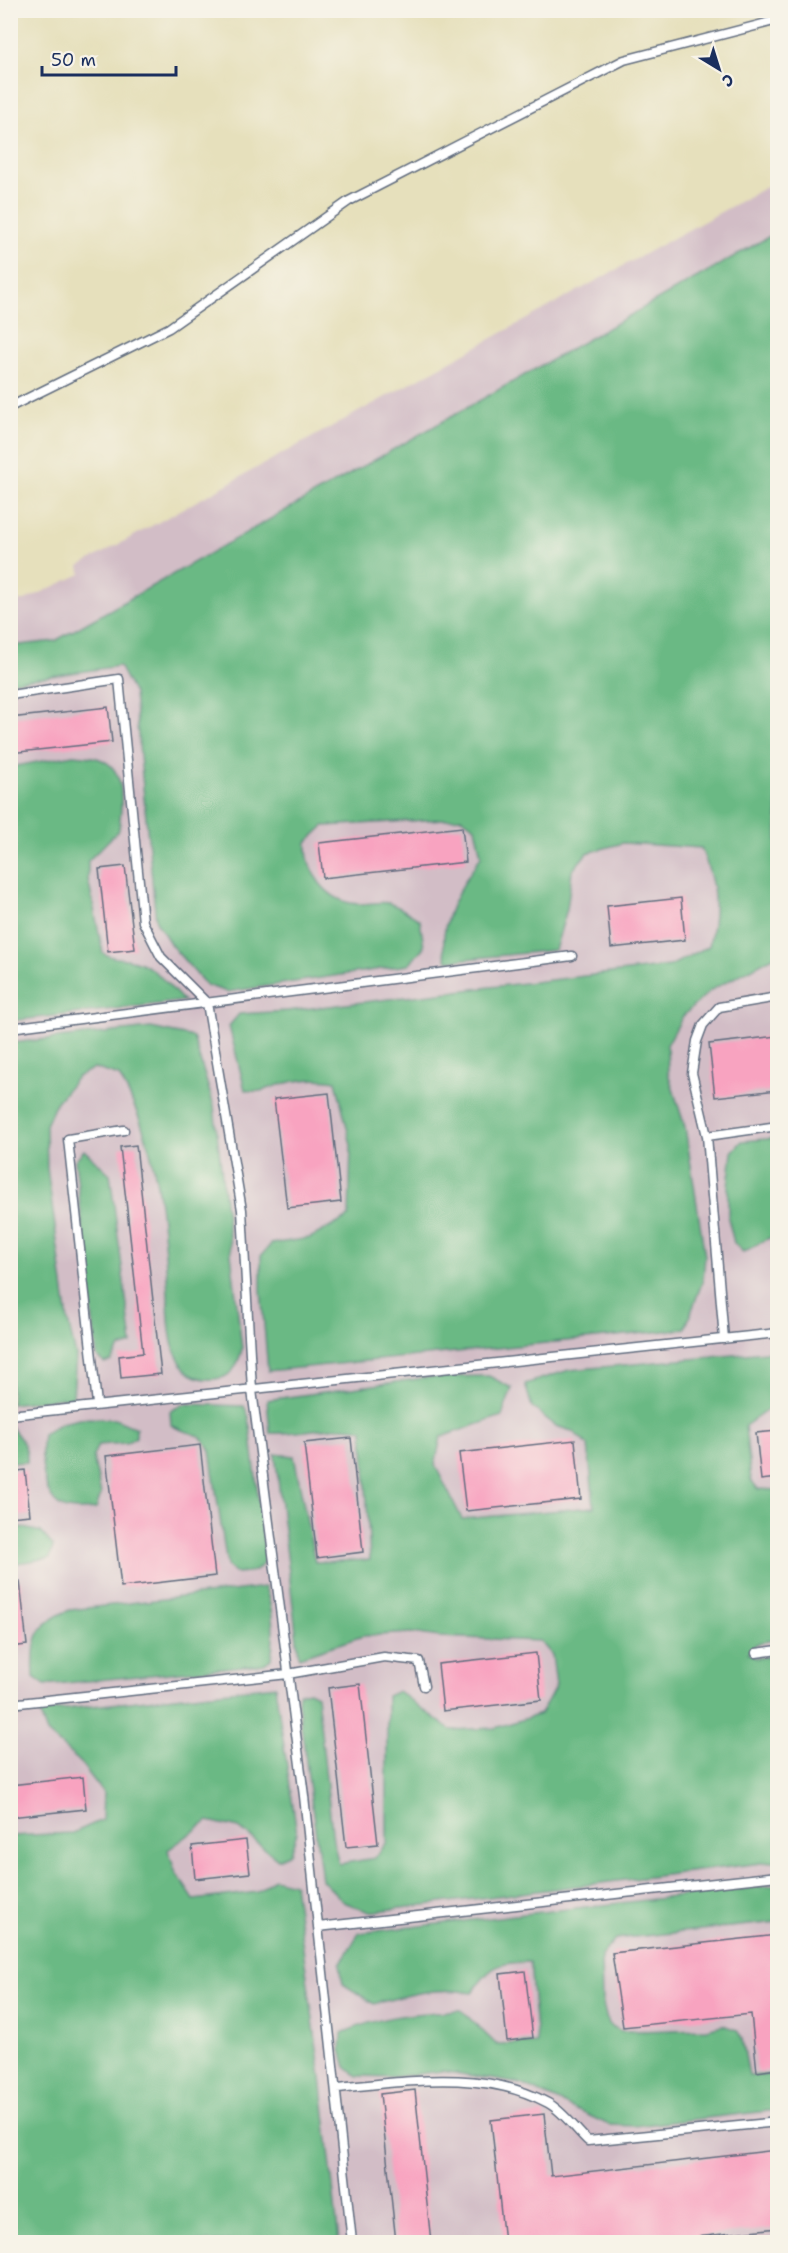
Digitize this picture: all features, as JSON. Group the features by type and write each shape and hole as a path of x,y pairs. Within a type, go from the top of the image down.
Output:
{"lane":[{"path":"10,407 169,328 349,201 624,60 777,20"},
{"path":"10,695 119,680 143,922 161,957 207,1003 242,1210 252,1390 318,1927 352,2242"},
{"path":"10,1028 572,956"},
{"path":"724,1339 707,1136 692,1072 697,1041 703,1025 719,1007 777,997"},
{"path":"707,1136 777,1126"},
{"path":"97,1404 68,1139 124,1130"},
{"path":"10,1415 777,1333"},
{"path":"756,1653 777,1650"},
{"path":"10,1704 288,1674 384,1657 419,1661 424,1686"},
{"path":"318,1927 777,1876"},
{"path":"336,2088 436,2079 506,2086 550,2104 588,2141 777,2122"}],"shaded area":[{"path":"777,181 777,2242 11,2242 10,602 23,601 81,574 79,566"}],"green space":[{"path":"777,232 777,955 711,990 683,1016 667,1045 668,1073 685,1127 705,1256 703,1280 685,1329 268,1371 261,1290 261,1256 271,1244 310,1238 349,1217 351,1145 336,1081 303,1080 260,1091 245,1090 229,1026 239,1014 287,1011 670,966 709,946 714,919 714,896 706,861 701,848 623,843 587,853 572,871 567,909 555,950 447,961 444,933 447,920 458,892 481,856 475,827 462,818 324,826 307,842 310,864 320,884 337,898 347,902 387,903 406,911 420,920 424,947 408,965 227,992 206,985 171,945 156,921 134,694 119,666 11,682 11,646 55,641"},
{"path":"73,755 95,758 110,765 116,772 121,791 119,830 88,861 88,879 103,953 143,964 162,978 184,1001 11,1021 11,767"},
{"path":"151,1028 193,1037 214,1106 242,1349 239,1360 227,1376 205,1379 192,1375 179,1360 170,1330 159,1199 149,1149 132,1100 119,1076 94,1068 77,1077 56,1103 46,1125 47,1168 68,1321 76,1356 73,1397 11,1404 11,1043"},
{"path":"777,1138 777,1234 743,1252 734,1243 728,1218 728,1187 732,1152 742,1141"},
{"path":"84,1150 110,1174 132,1344 120,1348 111,1361 104,1363 97,1357 75,1160"},
{"path":"777,1351 777,1403 745,1426 751,1480 758,1489 777,1490 777,1640 757,1644 748,1653 756,1658 777,1655 771,1733 778,1739 777,1861 369,1912 344,1902 322,1880 298,1702 299,1693 309,1691 317,1695 333,1841 339,1864 375,1858 387,1842 387,1696 398,1691 451,1730 495,1728 540,1714 556,1685 552,1655 540,1641 439,1637 412,1633 363,1636 299,1657 275,1454 294,1456 315,1562 370,1560 363,1429 340,1427 270,1433 267,1400 431,1377 489,1376 512,1388 502,1416 441,1437 435,1465 462,1519 594,1507 588,1445 572,1431 556,1426 532,1407 525,1384 569,1370"},
{"path":"184,1404 244,1406 249,1417 265,1556 261,1566 254,1571 234,1573 227,1566 210,1451 199,1436 171,1425 170,1411"},
{"path":"85,1418 115,1419 136,1428 136,1437 126,1443 98,1445 93,1456 101,1494 96,1509 67,1509 58,1505 47,1488 42,1465 43,1434 61,1423"},
{"path":"10,1426 25,1446 27,1462 11,1463"},
{"path":"19,1527 41,1532 53,1546 50,1558 11,1564 11,1528"},
{"path":"265,1587 271,1613 273,1641 271,1659 264,1664 45,1685 34,1677 35,1644 42,1628 58,1615 70,1610"},
{"path":"275,1686 297,1833 290,1853 278,1859 239,1828 208,1821 168,1850 175,1871 194,1900 257,1892 274,1879 294,1884 321,2077 339,2242 11,2242 11,1836 73,1833 102,1820 103,1792 79,1761 47,1733 39,1712"},
{"path":"777,1885 777,1922 615,1939 601,1956 602,2000 608,2024 621,2031 706,2029 723,2025 737,2030 742,2039 749,2076 777,2074 777,2110 635,2126 609,2125 521,2084 442,2071 394,2077 357,2076 346,2067 341,2050 342,2033 386,2018 414,2014 461,2010 496,2044 537,2043 530,1962 510,1963 496,1967 484,1976 472,1993 434,1991 374,2004 343,1984 340,1964 359,1933"}],"building":[{"path":"108,707 112,742 10,753 10,718"},
{"path":"462,827 466,862 323,878 319,843"},
{"path":"125,866 135,949 108,952 99,869"},
{"path":"681,898 685,940 611,948 607,906"},
{"path":"777,1036 777,1090 715,1097 709,1044"},
{"path":"329,1093 341,1202 287,1208 274,1099"},
{"path":"136,1145 161,1374 121,1378 119,1356 143,1353 120,1147"},
{"path":"777,1431 777,1478 761,1480 756,1433"},
{"path":"351,1438 363,1552 317,1558 304,1443"},
{"path":"575,1440 581,1499 466,1511 459,1453"},
{"path":"200,1445 215,1576 121,1587 106,1456"},
{"path":"25,1470 30,1515 10,1517 10,1472"},
{"path":"20,1581 27,1645 10,1647 10,1582"},
{"path":"536,1653 541,1700 443,1711 438,1664"},
{"path":"360,1684 378,1844 346,1847 328,1688"},
{"path":"83,1777 86,1809 10,1817 10,1785"},
{"path":"246,1840 250,1873 195,1879 192,1846"},
{"path":"777,1935 777,2069 757,2072 751,2014 623,2027 612,1953"},
{"path":"525,1971 533,2038 507,2041 500,1974"},
{"path":"415,2090 431,2242 396,2242 380,2094"},
{"path":"544,2114 551,2176 777,2150 777,2228 650,2242 504,2242 491,2120"}]}
